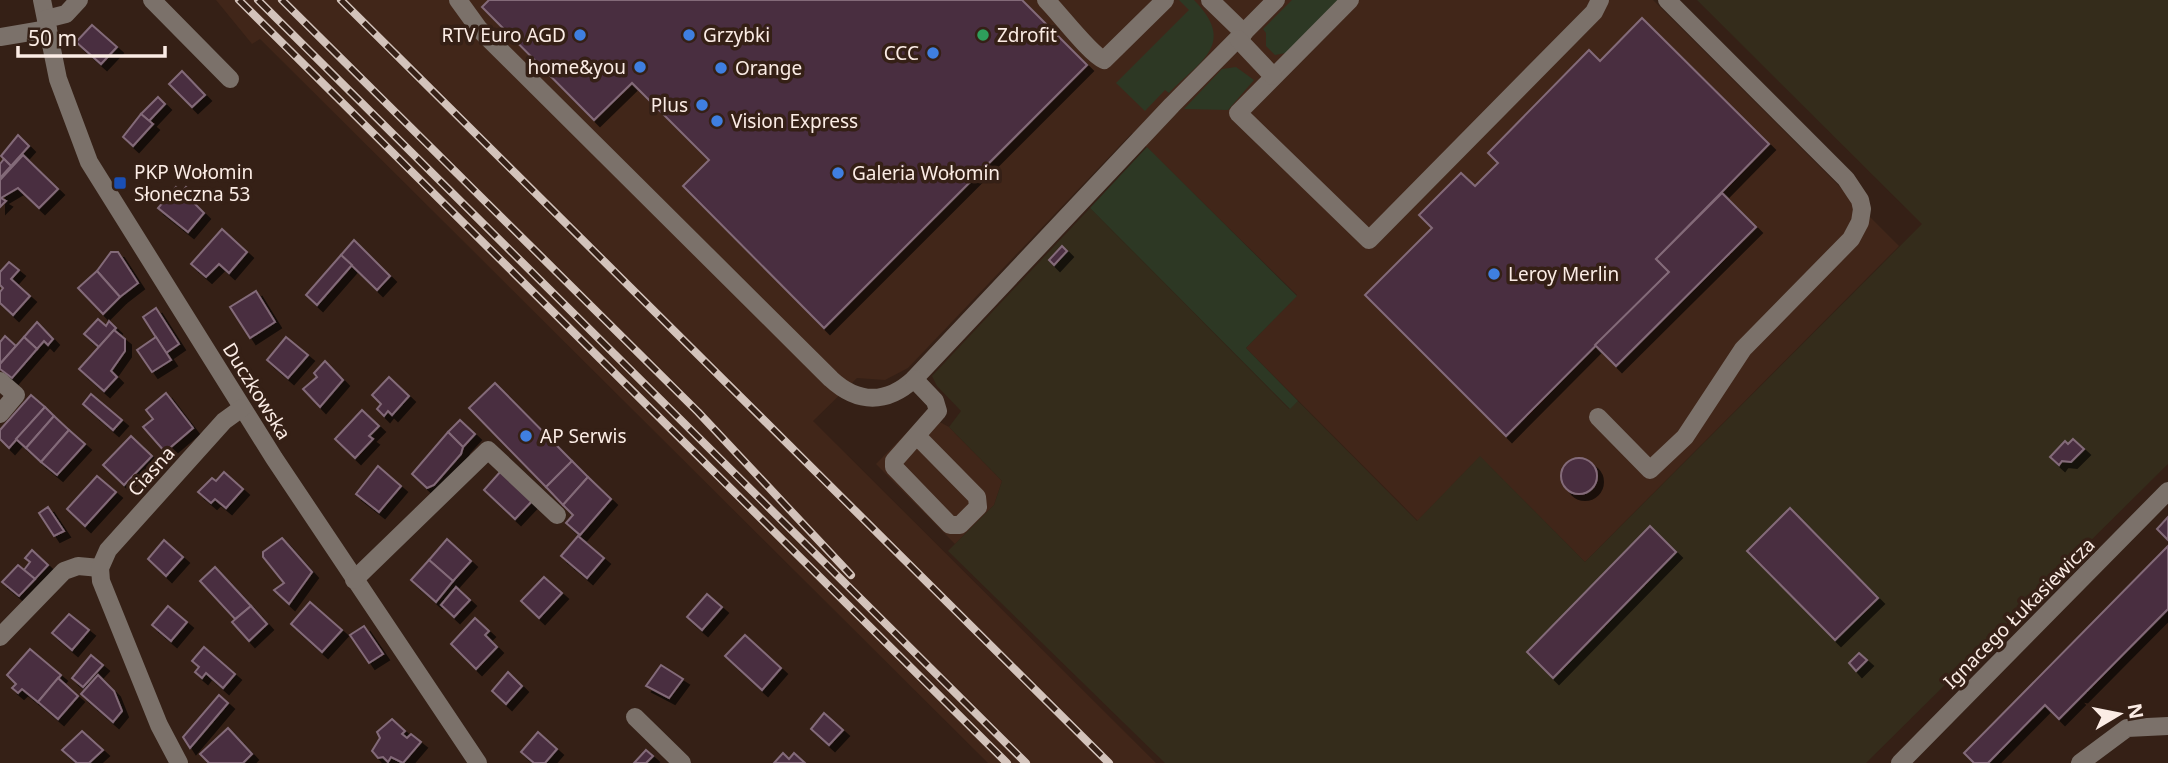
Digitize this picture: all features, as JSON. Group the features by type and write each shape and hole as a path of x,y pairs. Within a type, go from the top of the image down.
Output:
{"street":[{"name":"Duczkowska","path":"42,0 58,79 89,162 242,408 478,763"},
{"path":"0,37 47,24 66,14 79,0"},
{"path":"152,0 230,79"},
{"path":"458,0 470,19 488,38 842,389 874,398 890,397 914,379 1276,0"},
{"path":"1046,0 1101,59 1107,58 1166,0"},
{"path":"1210,0 1273,76"},
{"path":"1350,0 1238,113 1369,240 1594,12 1599,0"},
{"path":"1598,416 1650,470 1685,437 1743,349 1845,246 1860,222 1860,200 1846,179 1667,0"},
{"path":"914,379 935,401 937,411 894,461 894,467 950,525 960,525 978,508 977,497 917,436"},
{"path":"0,380 16,395 0,414"},
{"name":"Ciasna","path":"100,568 108,550 224,421 242,408"},
{"path":"354,580 488,450 557,515"},
{"name":"Ignacego Łukasiewicza","path":"1899,763 1918,755 2168,491"},
{"path":"0,637 64,571 78,566 100,568 101,581 159,725 178,763"},
{"path":"635,717 682,763"},
{"path":"2080,763 2127,728 2168,726"}],"shaded area":[{"path":"216,0 1653,0 1899,246 1585,562 1480,457 1418,521 1246,348 1297,295 1132,133 908,368 885,380 857,378 813,421 1156,763 988,763 260,39 252,44"},
{"path":"1697,0 2168,0 2168,464 1866,763 1165,763 948,551 994,505 1002,481 949,427 961,411 937,386 932,376 1090,208 1289,409 1298,401 1417,521 1480,456 1585,562 1922,224"},
{"path":"925,414 949,427 1002,481 994,505 955,544 876,464"}],"green space":[{"path":"1179,0 1194,0 1207,15 1213,28 1210,51 1169,93 1165,90 1145,111 1116,83 1189,10"},
{"path":"1292,0 1338,0 1286,53 1275,55 1266,46 1266,33 1263,29"},
{"path":"1236,67 1254,80 1228,110 1184,109 1222,69"},
{"path":"1147,147 1297,296 1246,348 1298,401 1290,409 1090,208"}],"building":[{"name":"Galeria Wołomin","path":"489,0 1022,0 1087,65 824,328 683,186 709,160 632,83 594,120 482,7"},
{"path":"1642,18 1769,144 1656,259 1669,272 1506,436 1365,295 1432,228 1419,215 1461,173 1475,186 1498,163 1488,153 1589,50 1600,61"},
{"path":"92,25 117,47 101,64 76,42"},
{"path":"182,71 205,95 192,107 169,84"},
{"path":"158,97 165,104 149,121 141,114"},
{"path":"141,114 153,124 133,146 123,137"},
{"path":"18,135 29,146 11,166 1,156"},
{"path":"23,155 58,189 39,208 18,188 1,198 6,201 0,207 0,180"},
{"path":"4,159 11,166 0,178 0,164"},
{"path":"176,187 182,192 186,187 193,193 189,198 204,213 188,232 158,208"},
{"path":"1722,193 1756,227 1616,366 1595,345 1669,272 1656,259"},
{"path":"222,229 247,252 229,273 219,264 206,277 191,264"},
{"path":"354,240 390,276 377,290 341,255"},
{"path":"1062,246 1067,251 1054,265 1049,260"},
{"path":"111,252 118,252 138,283 120,297 97,271"},
{"path":"341,255 352,265 317,305 306,295"},
{"path":"9,262 19,270 11,279 30,296 13,315 0,303 0,292 3,288 0,285 0,272"},
{"path":"97,271 120,297 103,314 78,288"},
{"path":"256,291 275,322 250,338 230,307"},
{"path":"156,308 179,344 166,353 143,317"},
{"path":"98,319 106,326 109,321 116,328 99,347 84,334"},
{"path":"37,322 53,339 48,345 44,341 37,349 24,337"},
{"path":"114,330 125,339 125,351 111,371 117,377 104,391 79,369"},
{"path":"5,336 16,346 0,364 0,342"},
{"path":"24,337 37,349 12,378 0,369 0,364"},
{"path":"156,337 171,360 152,372 137,350"},
{"path":"286,337 308,355 288,378 267,360"},
{"path":"325,361 343,380 320,407 303,389 317,377 314,373"},
{"path":"389,377 409,396 392,415 388,411 384,416 377,409 381,404 372,395"},
{"path":"495,383 572,461 546,487 469,408"},
{"path":"166,393 193,428 165,452 143,427 153,419 146,410"},
{"path":"91,394 122,420 113,430 83,404"},
{"path":"31,395 45,407 9,448 0,439 0,430"},
{"path":"45,407 54,416 26,448 16,439"},
{"path":"362,410 379,426 369,436 373,439 355,458 335,439"},
{"path":"54,416 69,430 41,462 26,448"},
{"path":"460,420 475,434 463,447 448,432"},
{"path":"69,430 85,444 57,475 41,462"},
{"path":"448,432 463,447 461,454 434,485 427,488 412,474"},
{"path":"131,436 152,456 124,485 103,465"},
{"path":"2073,439 2084,449 2071,462 2062,461 2059,465 2050,457 2065,441 2068,444"},
{"path":"1579,458 1592,463 1597,476 1592,489 1579,494 1566,489 1561,476 1566,463"},
{"path":"572,461 588,477 563,505 546,487"},
{"path":"378,466 401,486 379,512 356,494"},
{"path":"501,471 533,500 515,519 484,490"},
{"path":"224,472 243,489 226,508 215,499 211,503 198,492 212,478 216,481"},
{"path":"97,476 116,492 85,526 67,509"},
{"path":"588,477 611,499 580,535 566,523 573,515 563,505"},
{"path":"48,507 64,531 54,536 39,513"},
{"path":"1790,508 1878,598 1835,640 1747,551"},
{"path":"2168,517 2168,540 2157,529"},
{"path":"1650,526 1676,552 1553,678 1527,652"},
{"path":"578,536 604,558 587,578 561,556"},
{"path":"282,538 312,572 289,604 274,590 284,583 263,557 263,552"},
{"path":"447,539 471,561 453,581 429,560"},
{"path":"164,540 183,557 166,576 148,559"},
{"path":"2168,546 2168,609 2059,719 2045,705 1988,763 1974,763 1964,753"},
{"path":"32,550 48,565 35,579 24,570 30,562 25,558"},
{"path":"429,560 453,581 436,602 411,580"},
{"path":"18,565 35,579 19,596 2,582"},
{"path":"215,567 251,606 235,619 200,581"},
{"path":"544,577 562,593 539,618 521,601"},
{"path":"456,587 470,600 454,617 441,605"},
{"path":"707,594 722,607 702,630 687,617"},
{"path":"310,602 342,630 322,652 291,624"},
{"path":"168,606 187,622 171,641 152,625"},
{"path":"251,606 267,624 249,641 232,622"},
{"path":"69,614 89,630 72,650 52,633"},
{"path":"475,618 489,631 485,635 497,647 476,669 451,644"},
{"path":"364,626 383,654 369,663 350,635"},
{"path":"745,635 781,668 762,690 725,656"},
{"path":"204,647 235,674 223,688 206,673 202,678 195,672 199,667 192,661"},
{"path":"30,649 61,675 38,702 22,689 18,693 12,688 16,684 7,675"},
{"path":"1859,653 1867,660 1856,671 1849,663"},
{"path":"91,655 103,665 83,687 72,678"},
{"path":"661,665 683,679 669,698 646,686"},
{"path":"508,672 522,686 506,704 492,691"},
{"path":"98,675 114,691 122,711 113,722 81,694"},
{"path":"58,678 78,696 58,719 38,702"},
{"path":"219,695 228,703 190,748 183,737"},
{"path":"824,713 843,730 829,745 811,729"},
{"path":"392,719 405,731 402,734 407,738 411,734 421,742 403,763 391,757 388,762 383,757 378,758 372,751 380,738 377,732"},
{"path":"228,728 252,754 243,763 209,763 200,754"},
{"path":"82,731 103,750 89,763 77,763 62,750"},
{"path":"538,732 557,749 545,763 534,763 521,752"},
{"path":"646,750 653,756 646,763 634,763"},
{"path":"783,753 789,759 794,753 805,763 774,763"}],"railway":[{"path":"239,0 1007,763"},
{"path":"258,0 1026,763"},
{"path":"282,0 698,412 851,575"},
{"path":"341,0 1109,763"}],"place":[{"name":"RTV Euro AGD","path":"580,35"},
{"name":"Grzybki","path":"689,35"},
{"name":"Zdrofit","path":"983,35"},
{"name":"CCC","path":"933,53"},
{"name":"home&you","path":"640,67"},
{"name":"Orange","path":"721,68"},
{"name":"Plus","path":"702,105"},
{"name":"Vision Express","path":"717,121"},
{"name":"Galeria Wołomin","path":"838,173"},
{"name":"PKP Wołomin Słoneczna 53","path":"120,183"},
{"name":"Leroy Merlin","path":"1494,274"},
{"name":"AP Serwis","path":"526,436"}]}
